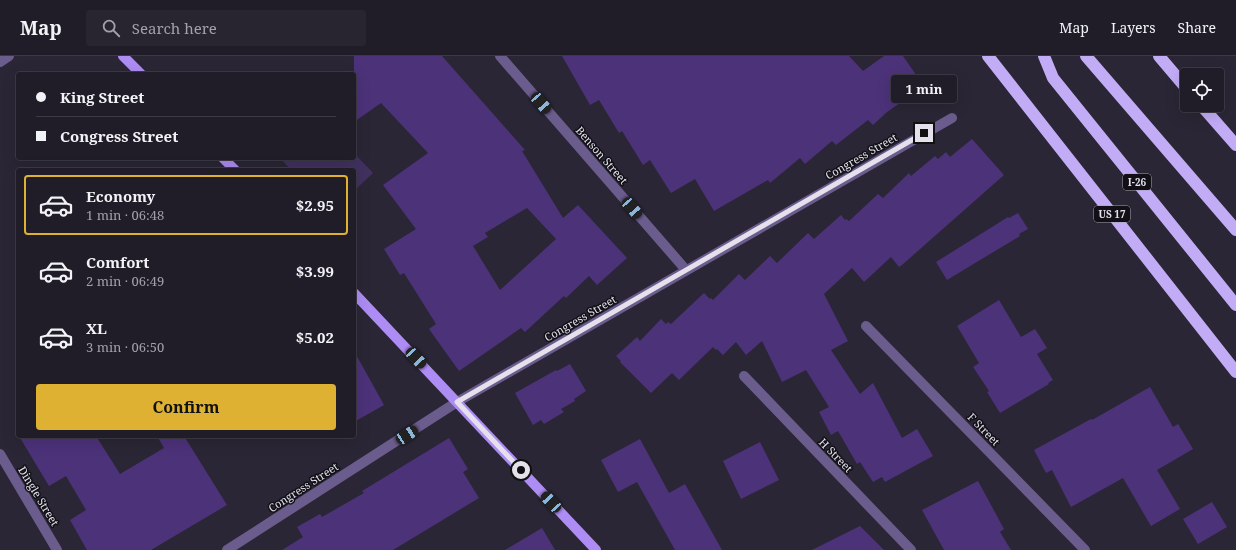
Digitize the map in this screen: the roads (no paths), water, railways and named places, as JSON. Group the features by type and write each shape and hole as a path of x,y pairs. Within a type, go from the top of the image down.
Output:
{"highway":[{"name":"US 17","path":"988,56 1236,372"},
{"name":"I-26","path":"1044,56 1053,78 1236,305"},
{"path":"1086,56 1236,230"},
{"path":"1159,56 1180,81"},
{"path":"1207,112 1236,145"}],"main road":[{"path":"123,56 139,72"},
{"path":"225,160 233,168"},
{"path":"356,295 596,550"}],"street":[{"path":"0,62 9,56"},
{"name":"Benson Street","path":"500,56 686,270"},
{"name":"Congress Street","path":"227,550 457,402 952,118"},
{"name":"F Street","path":"866,326 1085,550"},
{"name":"H Street","path":"744,376 911,550"},
{"name":"Dingle Street","path":"0,454 57,550"}]}
